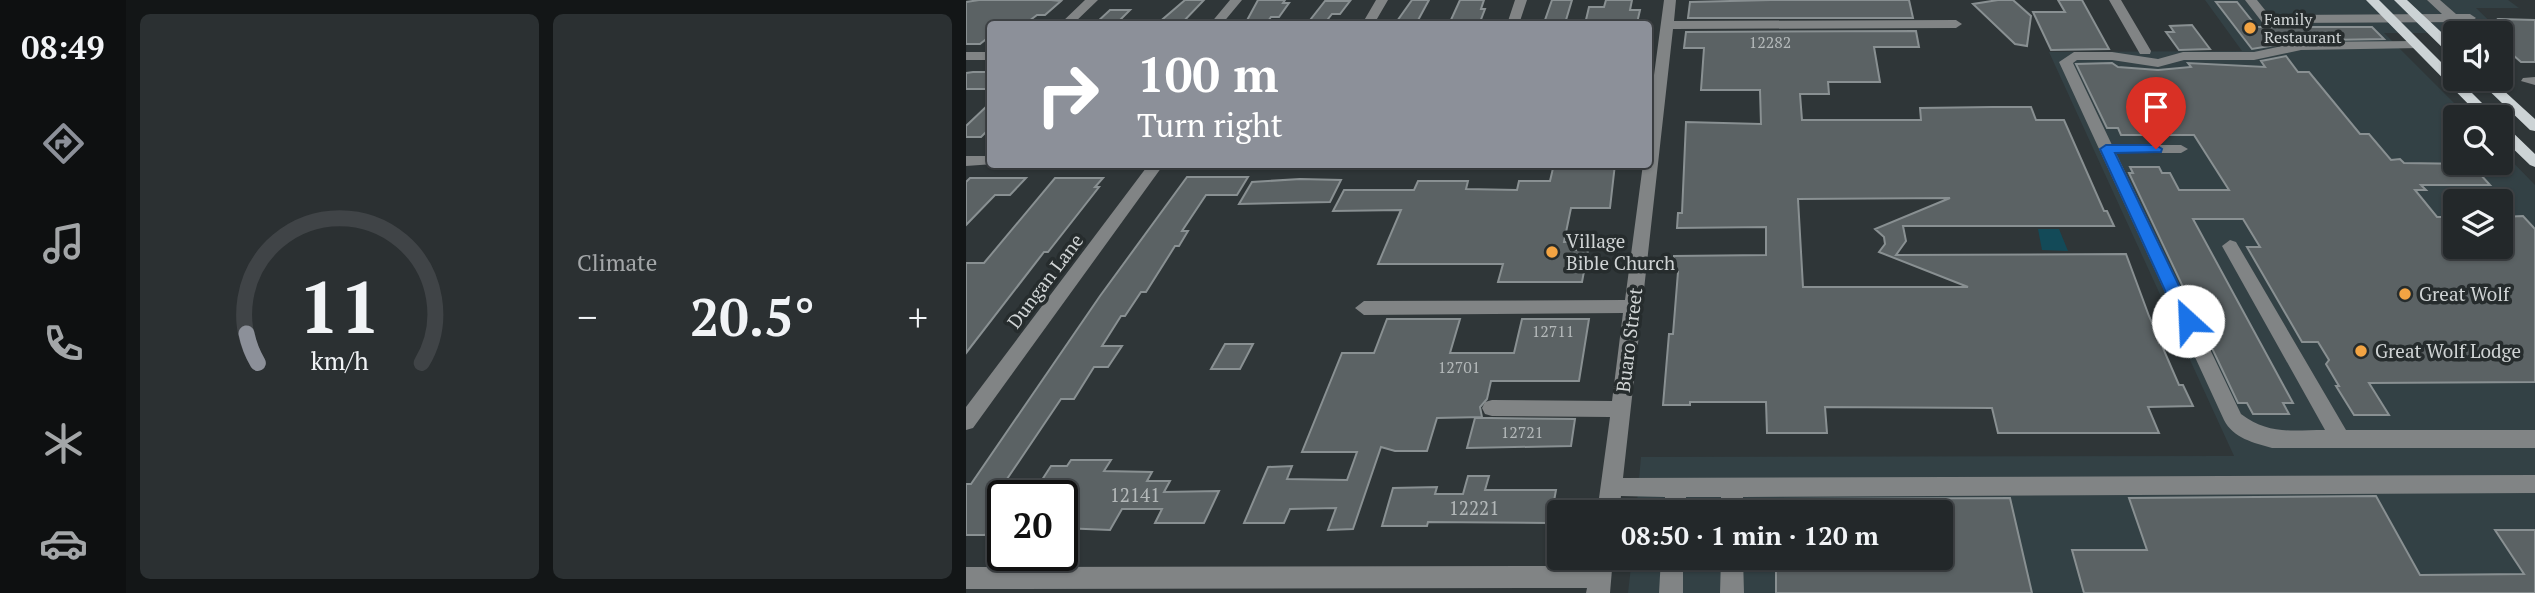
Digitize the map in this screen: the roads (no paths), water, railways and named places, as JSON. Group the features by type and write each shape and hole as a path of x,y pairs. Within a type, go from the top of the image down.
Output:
{"main road":[{"path":"2372,0 2443,71"},
{"path":"2400,0 2443,41"},
{"path":"2463,91 2477,105"},
{"path":"2496,91 2535,127"},
{"path":"2513,141 2535,162"}],"street":[{"path":"1069,21 1092,0"},
{"path":"1218,21 1236,0"},
{"path":"1370,21 1382,0"},
{"path":"1514,21 1521,0"},
{"name":"Buaro Street","path":"1652,149 1671,0"},
{"path":"2115,0 2145,51"},
{"path":"2251,0 2266,19 2470,18"},
{"path":"2400,0 2409,0"},
{"path":"2433,0 2453,18"},
{"path":"1667,25 1956,24"},
{"path":"2417,46 2301,46 2254,56 2183,56 2158,63 2112,56 2068,58 2066,62 2234,420 2252,433 2272,439 2535,439"},
{"path":"966,56 987,56"},
{"path":"2106,149 2180,149"},
{"path":"966,161 987,161"},
{"name":"Dungan Lane","path":"966,422 1154,168"},
{"name":"Buaro Street","path":"1610,500 1650,168"},
{"path":"2230,246 2340,439"},
{"path":"1364,308 1633,306"},
{"path":"1492,408 1620,409"},
{"path":"1611,487 2535,484"},
{"path":"1676,487 1676,500"},
{"path":"1732,488 1732,500"},
{"path":"1671,593 1672,570"},
{"path":"1732,570 1732,593"},
{"path":"966,578 1600,576"}],"place":[{"name":"Family Restaurant","path":"2250,28"},
{"name":"Village Bible Church","path":"1552,252"},
{"name":"Great Wolf","path":"2405,294"},
{"name":"Great Wolf Lodge","path":"2361,351"}]}
